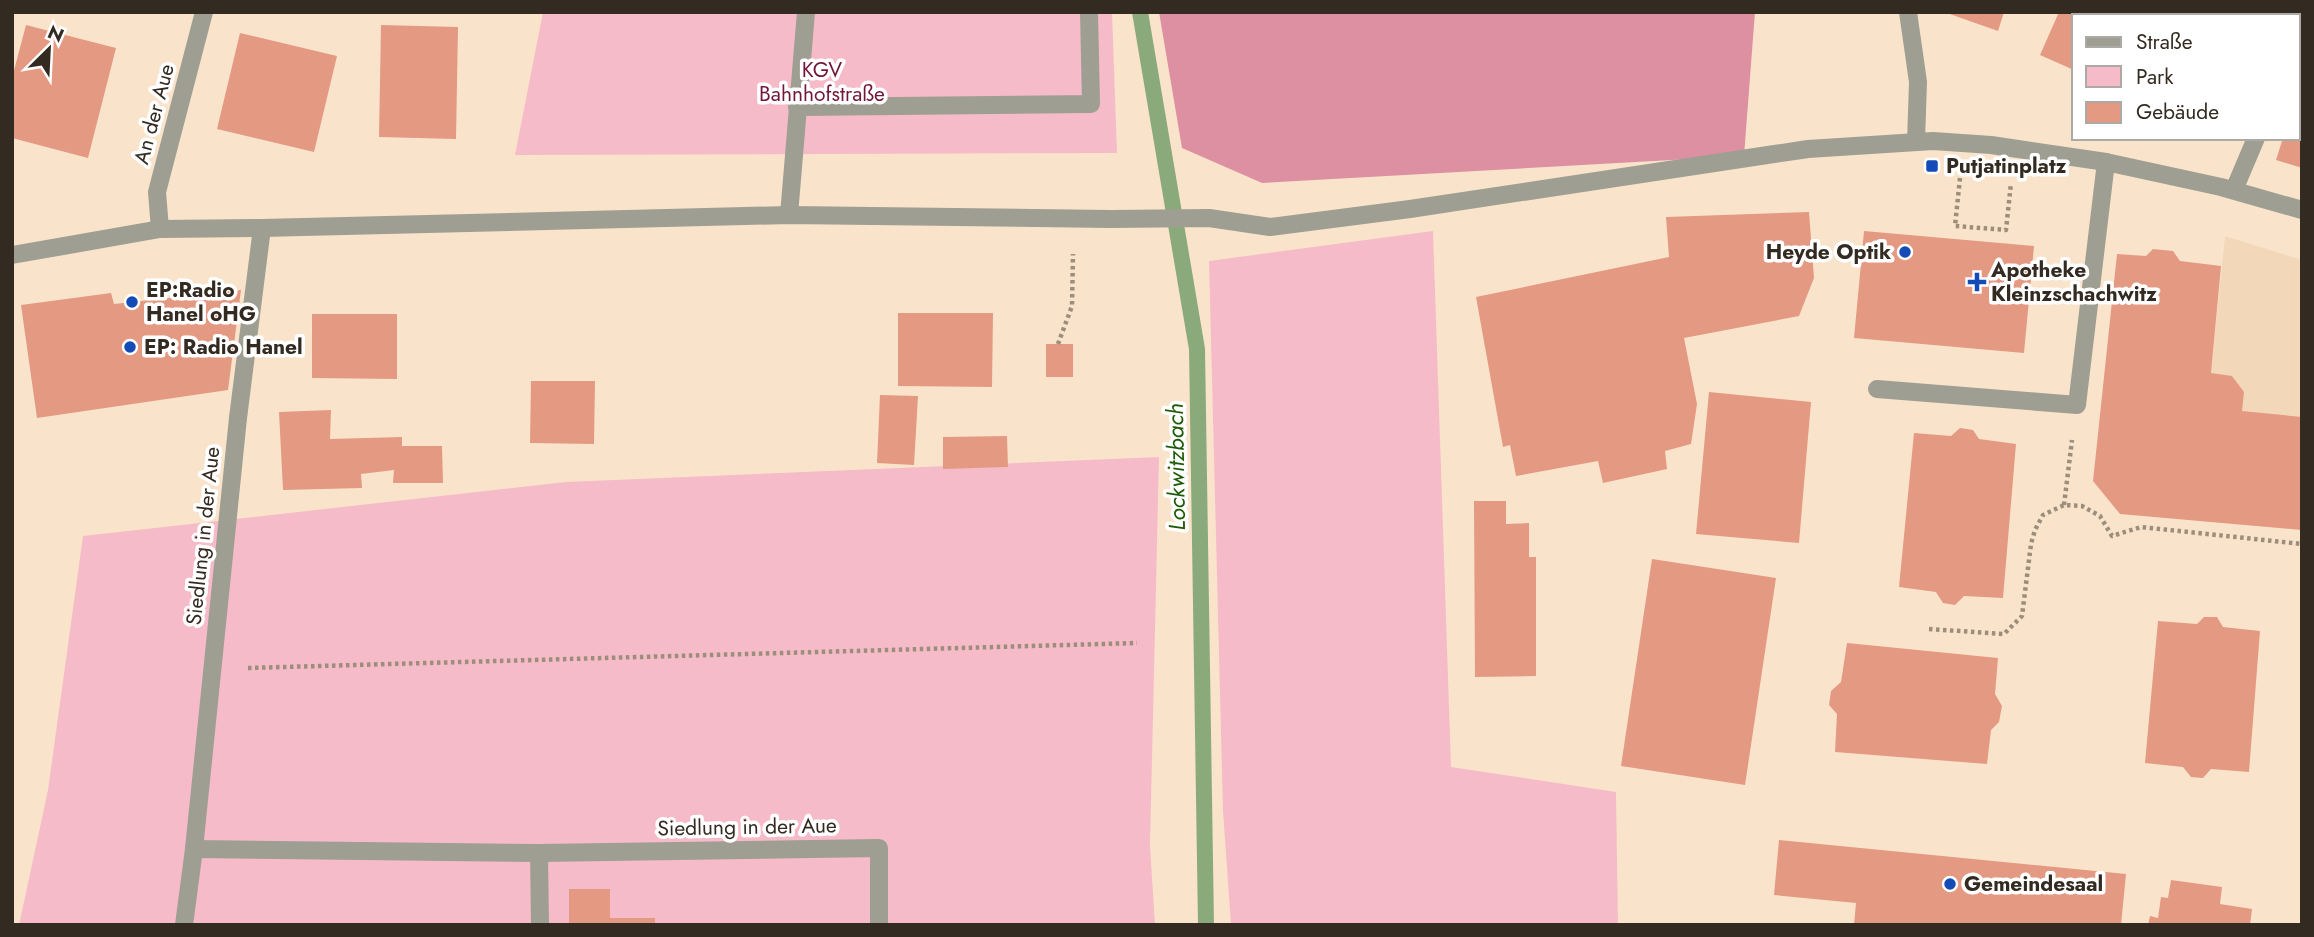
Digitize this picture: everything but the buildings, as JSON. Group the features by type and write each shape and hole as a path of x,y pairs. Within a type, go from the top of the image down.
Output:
{"street":[{"name":"An der Aue","path":"160,229 157,192 204,12"},
{"path":"789,215 806,12"},
{"path":"797,107 1091,104 1089,12"},
{"path":"1908,12 1918,82 1916,142"},
{"path":"2234,190 2255,140"},
{"path":"12,255 160,229 789,215 1209,218 1270,227 1423,207 1808,149 1916,142 1961,142 2106,162 2234,190 2302,210"},
{"path":"1877,389 2077,405 2106,162"},
{"name":"Siedlung in der Aue","path":"184,925 238,418 262,228"},
{"name":"Siedlung in der Aue","path":"194,849 539,853 879,848 879,925"},
{"path":"539,853 540,925"}],"path":[{"path":"1960,184 1955,226 2006,230 2016,148"},
{"path":"1058,344 1072,306 1074,218"},
{"path":"2064,505 2077,405"},
{"path":"1929,629 2004,634 2022,616 2035,530 2043,515 2064,505 2082,506 2099,516 2112,536 2141,527 2302,544"},
{"path":"212,669 1137,643"}],"shaded area":[{"path":"1159,12 1755,12 1744,156 1262,183 1182,148"},
{"path":"2225,236 2302,260 2302,530 2201,521 2211,373"}],"green space":[{"name":"KGV Bahnhofstraße","path":"543,12 1112,12 1117,153 515,155"},
{"path":"1433,231 1451,767 1616,792 1618,925 1231,925 1223,811 1209,261"},
{"path":"1159,457 1150,846 1155,925 19,925 48,790 83,536 566,482"}],"waterway":[{"name":"Lockwitzbach","path":"1140,12 1197,349 1206,925"}],"place":[{"name":"Putjatinplatz","path":"1932,166"},
{"name":"Heyde Optik","path":"1905,252"},
{"name":"Apotheke Kleinzschachwitz","path":"1977,282"},
{"name":"EP:Radio Hanel oHG","path":"132,302"},
{"name":"EP: Radio Hanel","path":"130,347"},
{"name":"Gemeindesaal","path":"1950,884"}]}
